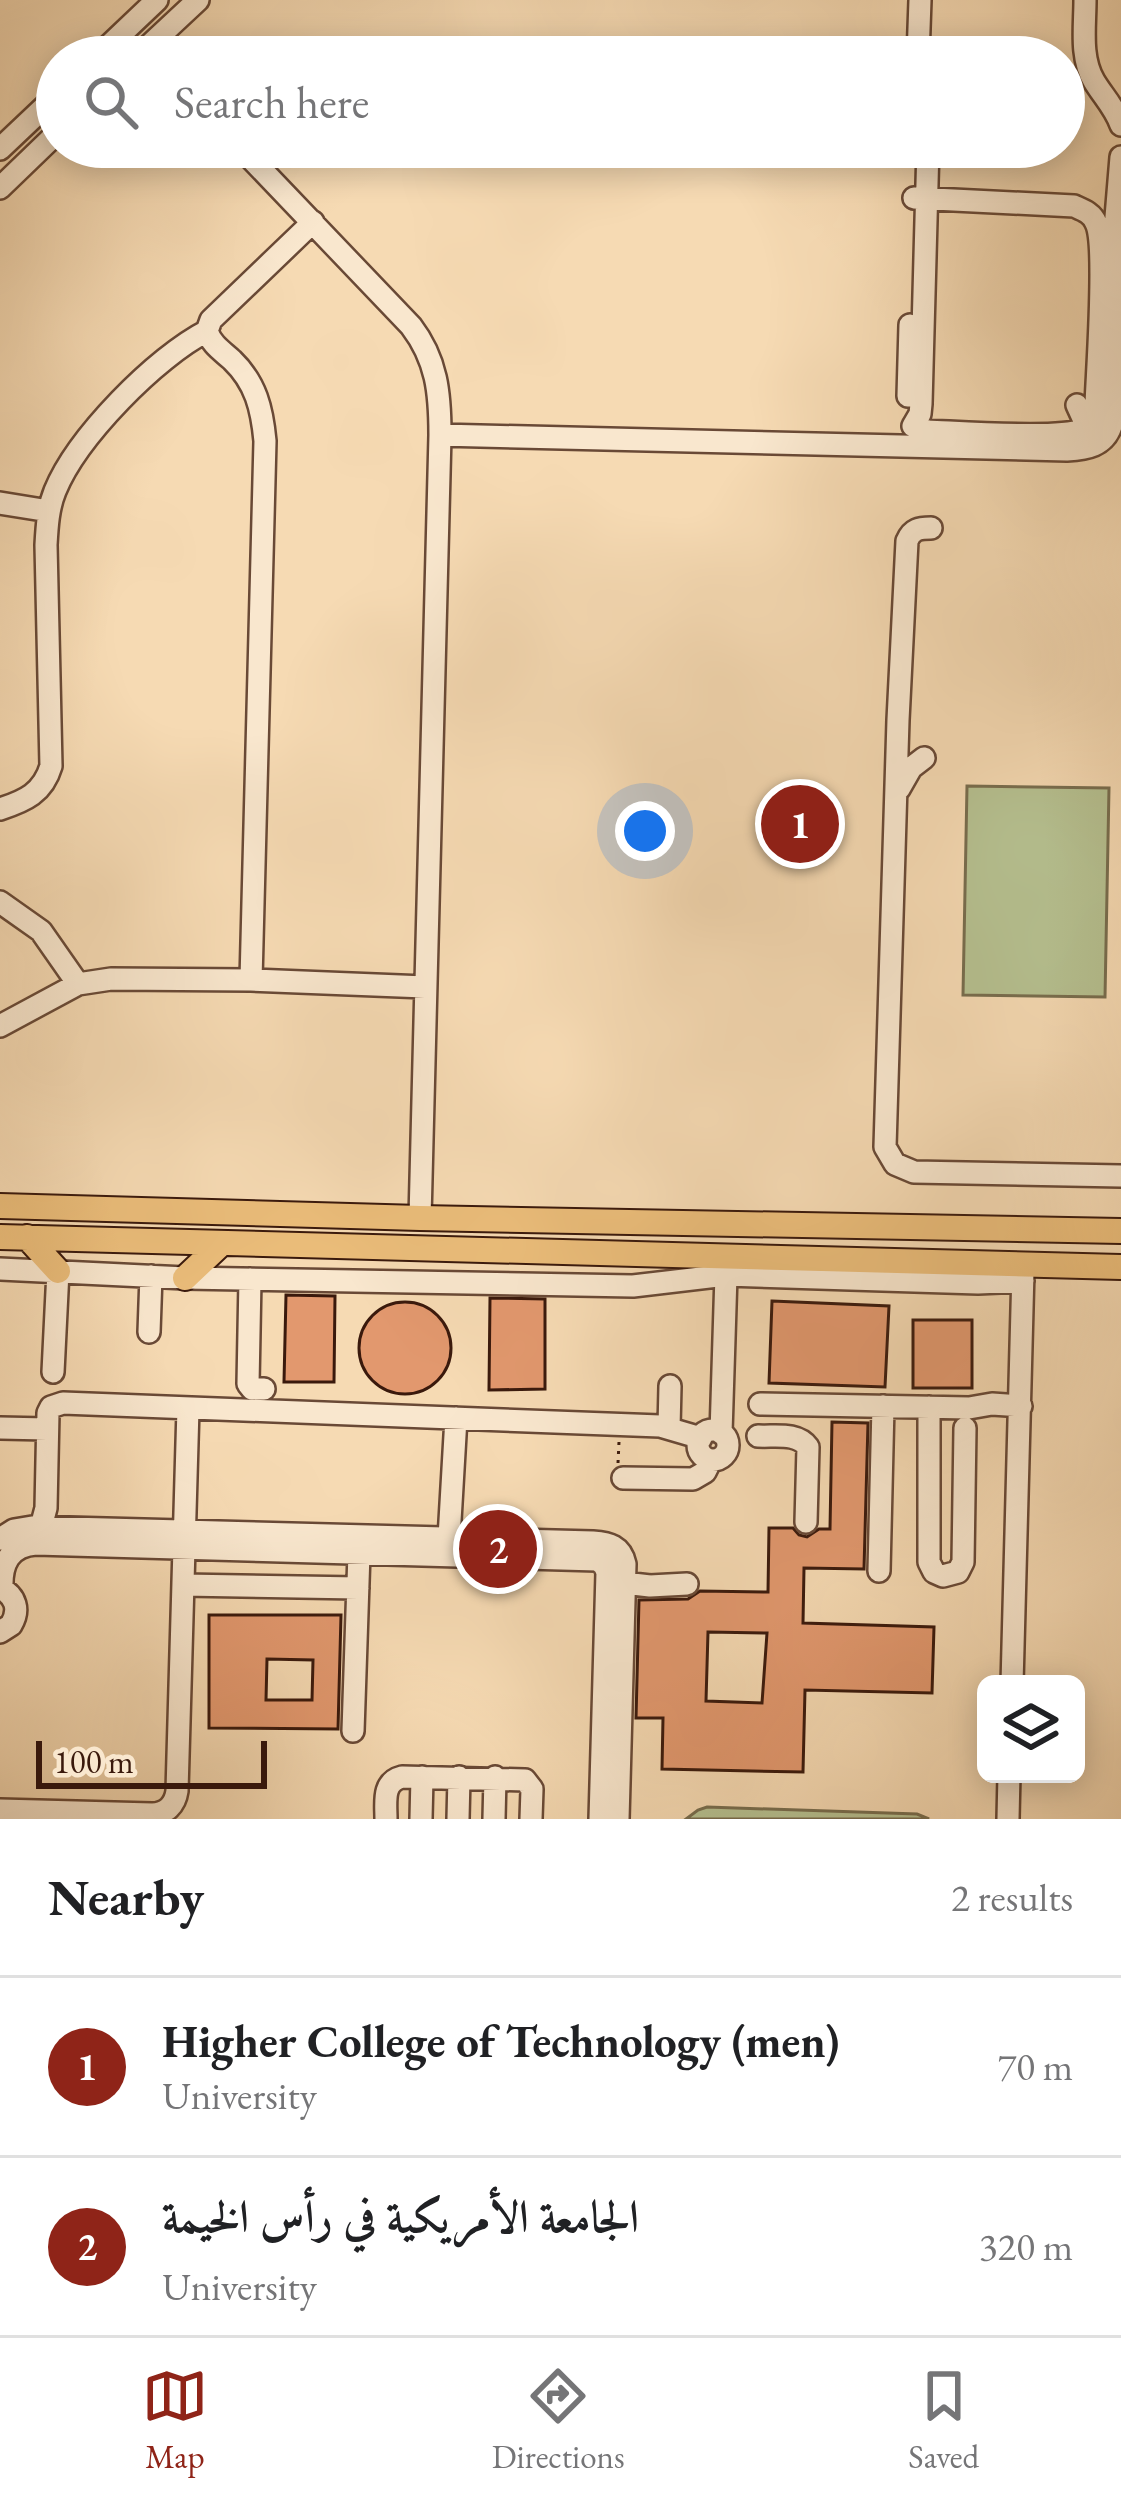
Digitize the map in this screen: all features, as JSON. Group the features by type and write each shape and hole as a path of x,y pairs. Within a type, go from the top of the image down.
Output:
{"main road":[{"path":"0,1206 1121,1231"},
{"path":"0,1237 1023,1273 1121,1267"},
{"path":"27,1237 58,1271"},
{"path":"185,1278 222,1243"}],"street":[{"path":"119,36 158,0"},
{"path":"163,36 198,0"},
{"path":"919,36 920,0"},
{"path":"929,36 930,0"},
{"path":"1084,36 1085,0"},
{"path":"1085,52 1088,67 1121,125"},
{"path":"0,188 34,156 5,134 36,111"},
{"path":"440,435 1090,448 1108,436 1118,366 1115,229 1121,157"},
{"path":"260,168 396,308 422,340 439,386 420,1218"},
{"path":"917,168 920,198"},
{"path":"920,198 1063,204 1093,217 1100,235 1100,274 1096,405 1087,427 1062,434 928,431 913,426 908,407 920,198 925,168"},
{"path":"250,980 265,441 253,386 211,342 207,331 211,320 313,222"},
{"path":"0,809 34,795 50,766 46,545 49,511 67,468 148,371 184,342 207,331"},
{"path":"1077,405 1087,427"},
{"path":"0,503 49,511"},
{"path":"931,528 914,531 907,541 885,1136 889,1156 914,1172 1121,1176"},
{"path":"898,720 924,721"},
{"path":"896,795 911,768 924,758"},
{"path":"0,902 40,931 78,984"},
{"path":"0,1026 78,984 111,979 424,987"},
{"path":"0,1269 185,1278 633,1286 726,1276 993,1283 1023,1273 1012,1675"},
{"path":"53,1372 58,1271"},
{"path":"149,1332 151,1276"},
{"path":"711,1435 726,1276"},
{"path":"250,1279 248,1384 264,1389"},
{"path":"669,1428 670,1386"},
{"path":"41,1527 46,1508 49,1410 59,1404 620,1424 725,1437 728,1448 722,1457 710,1460 693,1479 622,1478"},
{"path":"760,1404 929,1408 967,1418 1021,1411"},
{"path":"788,1404 788,1437"},
{"path":"879,1571 883,1406"},
{"path":"0,1810 152,1814 170,1808 177,1791 188,1408"},
{"path":"929,1408 929,1562 943,1576 958,1572 963,1562 967,1418"},
{"path":"449,1538 456,1418"},
{"path":"0,1428 47,1429"},
{"path":"758,1436 798,1438 808,1448 806,1522"},
{"path":"0,1539 14,1530 41,1527 359,1553 593,1559 614,1564"},
{"path":"0,1632 16,1614 11,1596 1,1588 4,1563 28,1544 449,1538 593,1542 641,1586 686,1584"},
{"path":"353,1731 359,1553"},
{"path":"599,1819 614,1564"},
{"path":"614,1564 618,1819"},
{"path":"183,1585 358,1588"},
{"path":"386,1819 387,1791 397,1777 520,1778 532,1789 531,1819"},
{"path":"422,1777 422,1819"},
{"path":"458,1819 459,1777"},
{"path":"494,1819 495,1778"},
{"path":"1008,1819 1010,1783"}],"path":[{"path":"620,1424 618,1478 622,1478"}],"green space":[{"path":"967,786 1109,788 1105,997 963,995"},
{"path":"707,1807 917,1814 929,1819 686,1819"}],"building":[{"path":"286,1295 335,1296 334,1382 284,1382"},
{"path":"490,1298 545,1299 545,1389 489,1390"},
{"path":"772,1301 889,1306 885,1387 769,1383"},
{"path":"405,1302 438,1315 451,1348 438,1381 405,1394 372,1381 359,1348 372,1315"},
{"path":"913,1320 972,1320 972,1388 913,1388"},
{"path":"832,1422 868,1423 864,1569 804,1568 803,1623 934,1627 932,1693 805,1690 803,1772 662,1769 663,1718 636,1718 639,1600 688,1599 700,1591 768,1592 769,1528 793,1528 807,1537 819,1529 830,1529","holes":["708,1632 767,1633 762,1703 706,1701"]},
{"path":"209,1615 341,1615 338,1729 209,1728","holes":["267,1659 313,1660 312,1700 266,1700"]}],"place":[{"name":"Higher College of Technology (men)","path":"800,824"},
{"name":"الجامعة الأمريكية في رأس الخيمة","path":"498,1549"}]}
